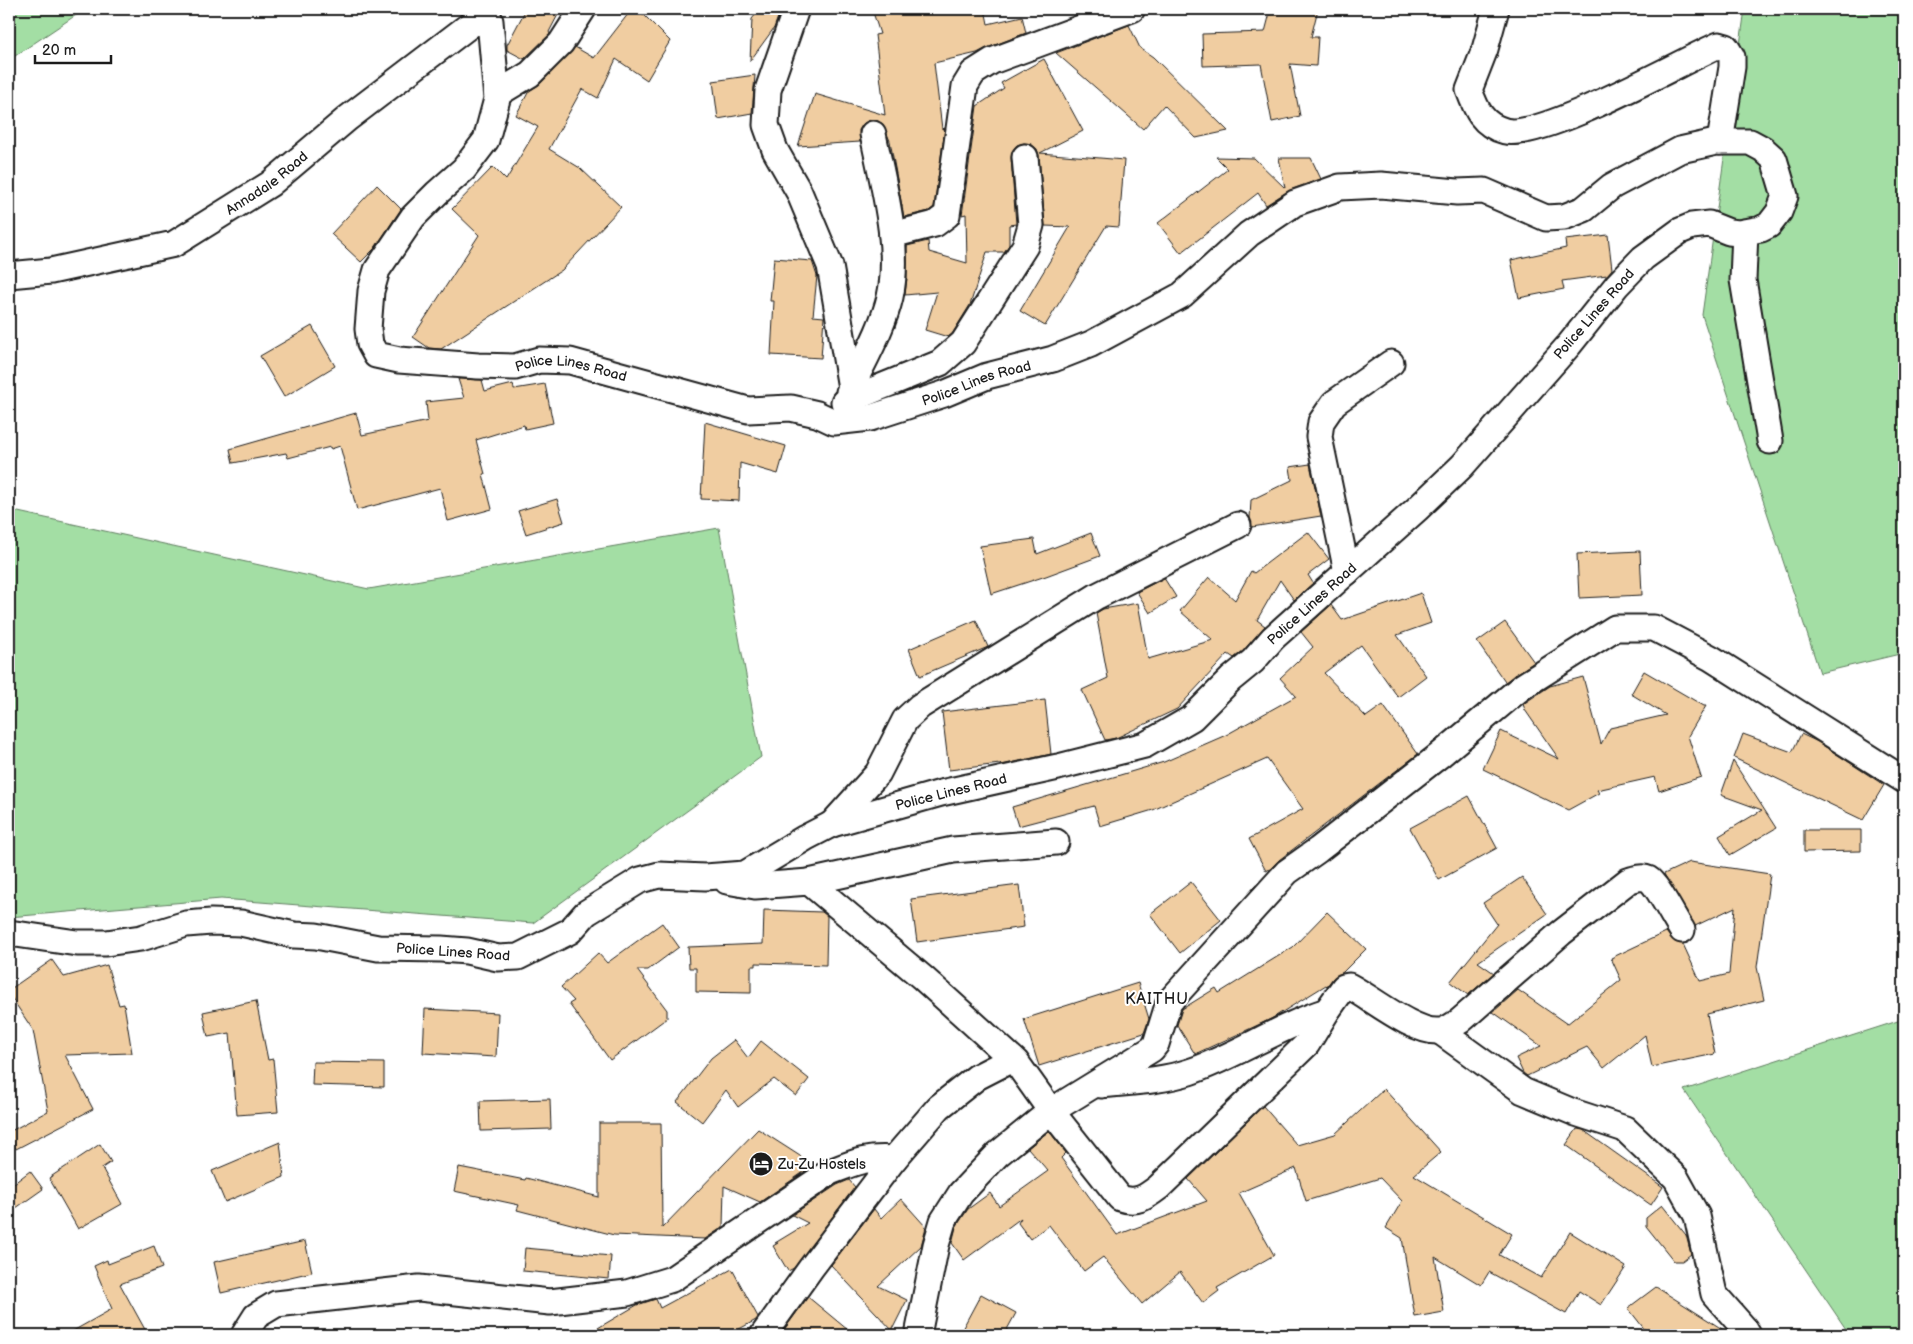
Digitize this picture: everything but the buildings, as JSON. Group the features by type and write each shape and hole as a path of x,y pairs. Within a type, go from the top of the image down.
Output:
{"street":[{"path":"497,94 530,74 561,43 583,9"},
{"path":"796,9 768,90 766,125 775,150 799,192 830,266 843,404"},
{"path":"892,235 935,224 947,215 965,86 973,73 992,61 1132,9"},
{"path":"1496,9 1485,50 1470,90 1477,112 1491,125 1506,131 1534,128 1582,111 1719,45 1726,47 1732,57 1720,142"},
{"name":"Police Lines Road","path":"9,933 76,943 106,943 141,938 186,924 211,922 241,923 294,935 316,936 378,948 440,949 467,951 498,958 518,957 570,931 586,913 640,880 660,876 705,877 745,874 832,824 941,793 1058,768 1145,745 1192,718 1231,679 1253,661 1273,638 1417,509 1462,466 1569,345 1617,285 1643,258 1680,231 1692,226 1709,224 1729,232 1739,233 1761,229 1769,225 1779,212 1784,196 1774,158 1750,142 1720,142 1680,150 1612,186 1584,209 1564,217 1546,218 1484,191 1457,192 1381,185 1340,187 1295,203 1250,234 1182,296 1091,344 1053,359 988,376 905,408 870,418 843,404 817,414 791,408 748,410 570,361 540,360 515,367 496,367 400,360 376,355 370,344 368,329 372,291 377,270 413,217 473,160 486,140 497,99 490,21 487,12"},
{"name":"Annadale Road","path":"9,275 50,270 174,244 270,184 348,118 487,12"},
{"path":"843,404 873,343 890,297 894,249 874,134"},
{"path":"843,404 940,363 963,343 1026,246 1031,225 1025,157"},
{"path":"1745,232 1743,280 1770,441"},
{"path":"1347,572 1319,437 1321,422 1334,403 1391,363"},
{"path":"832,824 878,773 904,720 920,706 1097,596 1238,525"},
{"path":"918,1335 936,1244 943,1221 961,1193 976,1176 998,1154 1051,1111 1152,1049 1156,1044 1169,1002 1287,872 1440,755 1523,686 1614,628 1654,628 1662,632 1711,658 1904,780"},
{"path":"705,877 755,886 809,882 953,850 1056,842"},
{"path":"1441,1032 1460,1021 1562,933 1628,881 1641,878 1648,879 1655,886 1682,930"},
{"path":"809,882 922,978 1012,1059 1120,1198 1129,1201 1144,1199 1160,1187 1306,1044 1342,989 1349,986 1402,1018 1429,1031 1441,1032 1523,1091 1573,1112 1625,1129 1676,1178 1698,1216 1714,1294 1748,1335"},
{"path":"1091,1087 1161,1078 1188,1072 1307,1017 1327,1011"},
{"path":"763,1335 894,1159 938,1107 976,1076 1012,1059"},
{"path":"244,1335 256,1316 276,1304 419,1288 550,1302 627,1293 672,1279 830,1172 874,1157 894,1159"}],"green space":[{"path":"9,9 85,9 9,60"},
{"path":"1745,9 1904,9 1904,653 1820,673 1702,315"},
{"path":"9,510 369,589 719,528 761,757 533,923 221,899 9,917"},
{"path":"1904,1019 1904,1335 1850,1335 1684,1090"}],"place":[{"name":"Zu-Zu Hostels","path":"761,1164"}],"district":[{"name":"KAITHU","path":"1157,999"}]}
